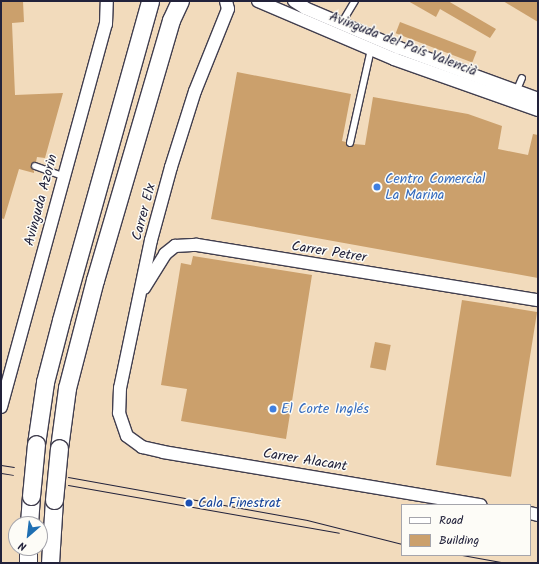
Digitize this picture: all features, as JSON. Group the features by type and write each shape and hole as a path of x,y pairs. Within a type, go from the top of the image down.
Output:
{"main road":[{"path":"30,516 36,444 45,382 150,1"},
{"path":"50,563 59,448 67,388 95,280 171,20 180,1"}],"street":[{"name":"Avinguda Azorin","path":"1,407 63,176 106,24 107,1"},
{"name":"Carrer Elx","path":"127,436 119,413 120,388 151,240 171,167 195,91 228,9 226,1"},
{"name":"Avinguda del País Valencià","path":"258,1 373,44 538,99"},
{"name":"Avinguda del País Valencià","path":"294,1 305,8 341,24 373,44 442,77 538,110"},
{"name":"Carrer Petrer","path":"140,294 165,254 175,246 197,245 538,300"},
{"name":"Carrer Alacant","path":"127,436 142,448 475,504"}],"lane":[{"path":"341,24 355,1"},
{"path":"350,143 373,44"},
{"path":"516,92 522,78"},
{"path":"35,166 63,176"}],"building":[{"path":"1,1 23,1 24,22 12,23 15,95 63,93 45,158 37,157 36,162 32,163 31,167 34,173 19,169 4,219 1,218"},
{"path":"408,1 448,1 496,29 490,38 440,9 436,17"},
{"path":"503,1 538,1 538,22"},
{"path":"400,22 477,51 472,63 396,33"},
{"name":"Centro Comercial La Marina","path":"237,72 351,94 342,141 346,142 347,146 349,147 354,144 365,145 373,97 468,114 502,126 498,149 528,155 533,134 538,135 538,278 211,219"},
{"path":"193,256 312,275 286,439 181,421 187,389 161,385 181,263 191,265"},
{"path":"462,300 537,312 511,477 436,465"},
{"path":"375,342 391,345 386,371 370,368"}],"tram line":[{"path":"1,465 14,467"},
{"path":"1,473 13,475"},
{"path":"68,477 307,520 401,544"},
{"path":"68,485 339,533"},
{"path":"468,556 506,563"}],"place":[{"name":"Centro Comercial La Marina","path":"377,187"},
{"name":"El Corte Inglés","path":"273,409"},
{"name":"Cala Finestrat","path":"189,503"}]}
